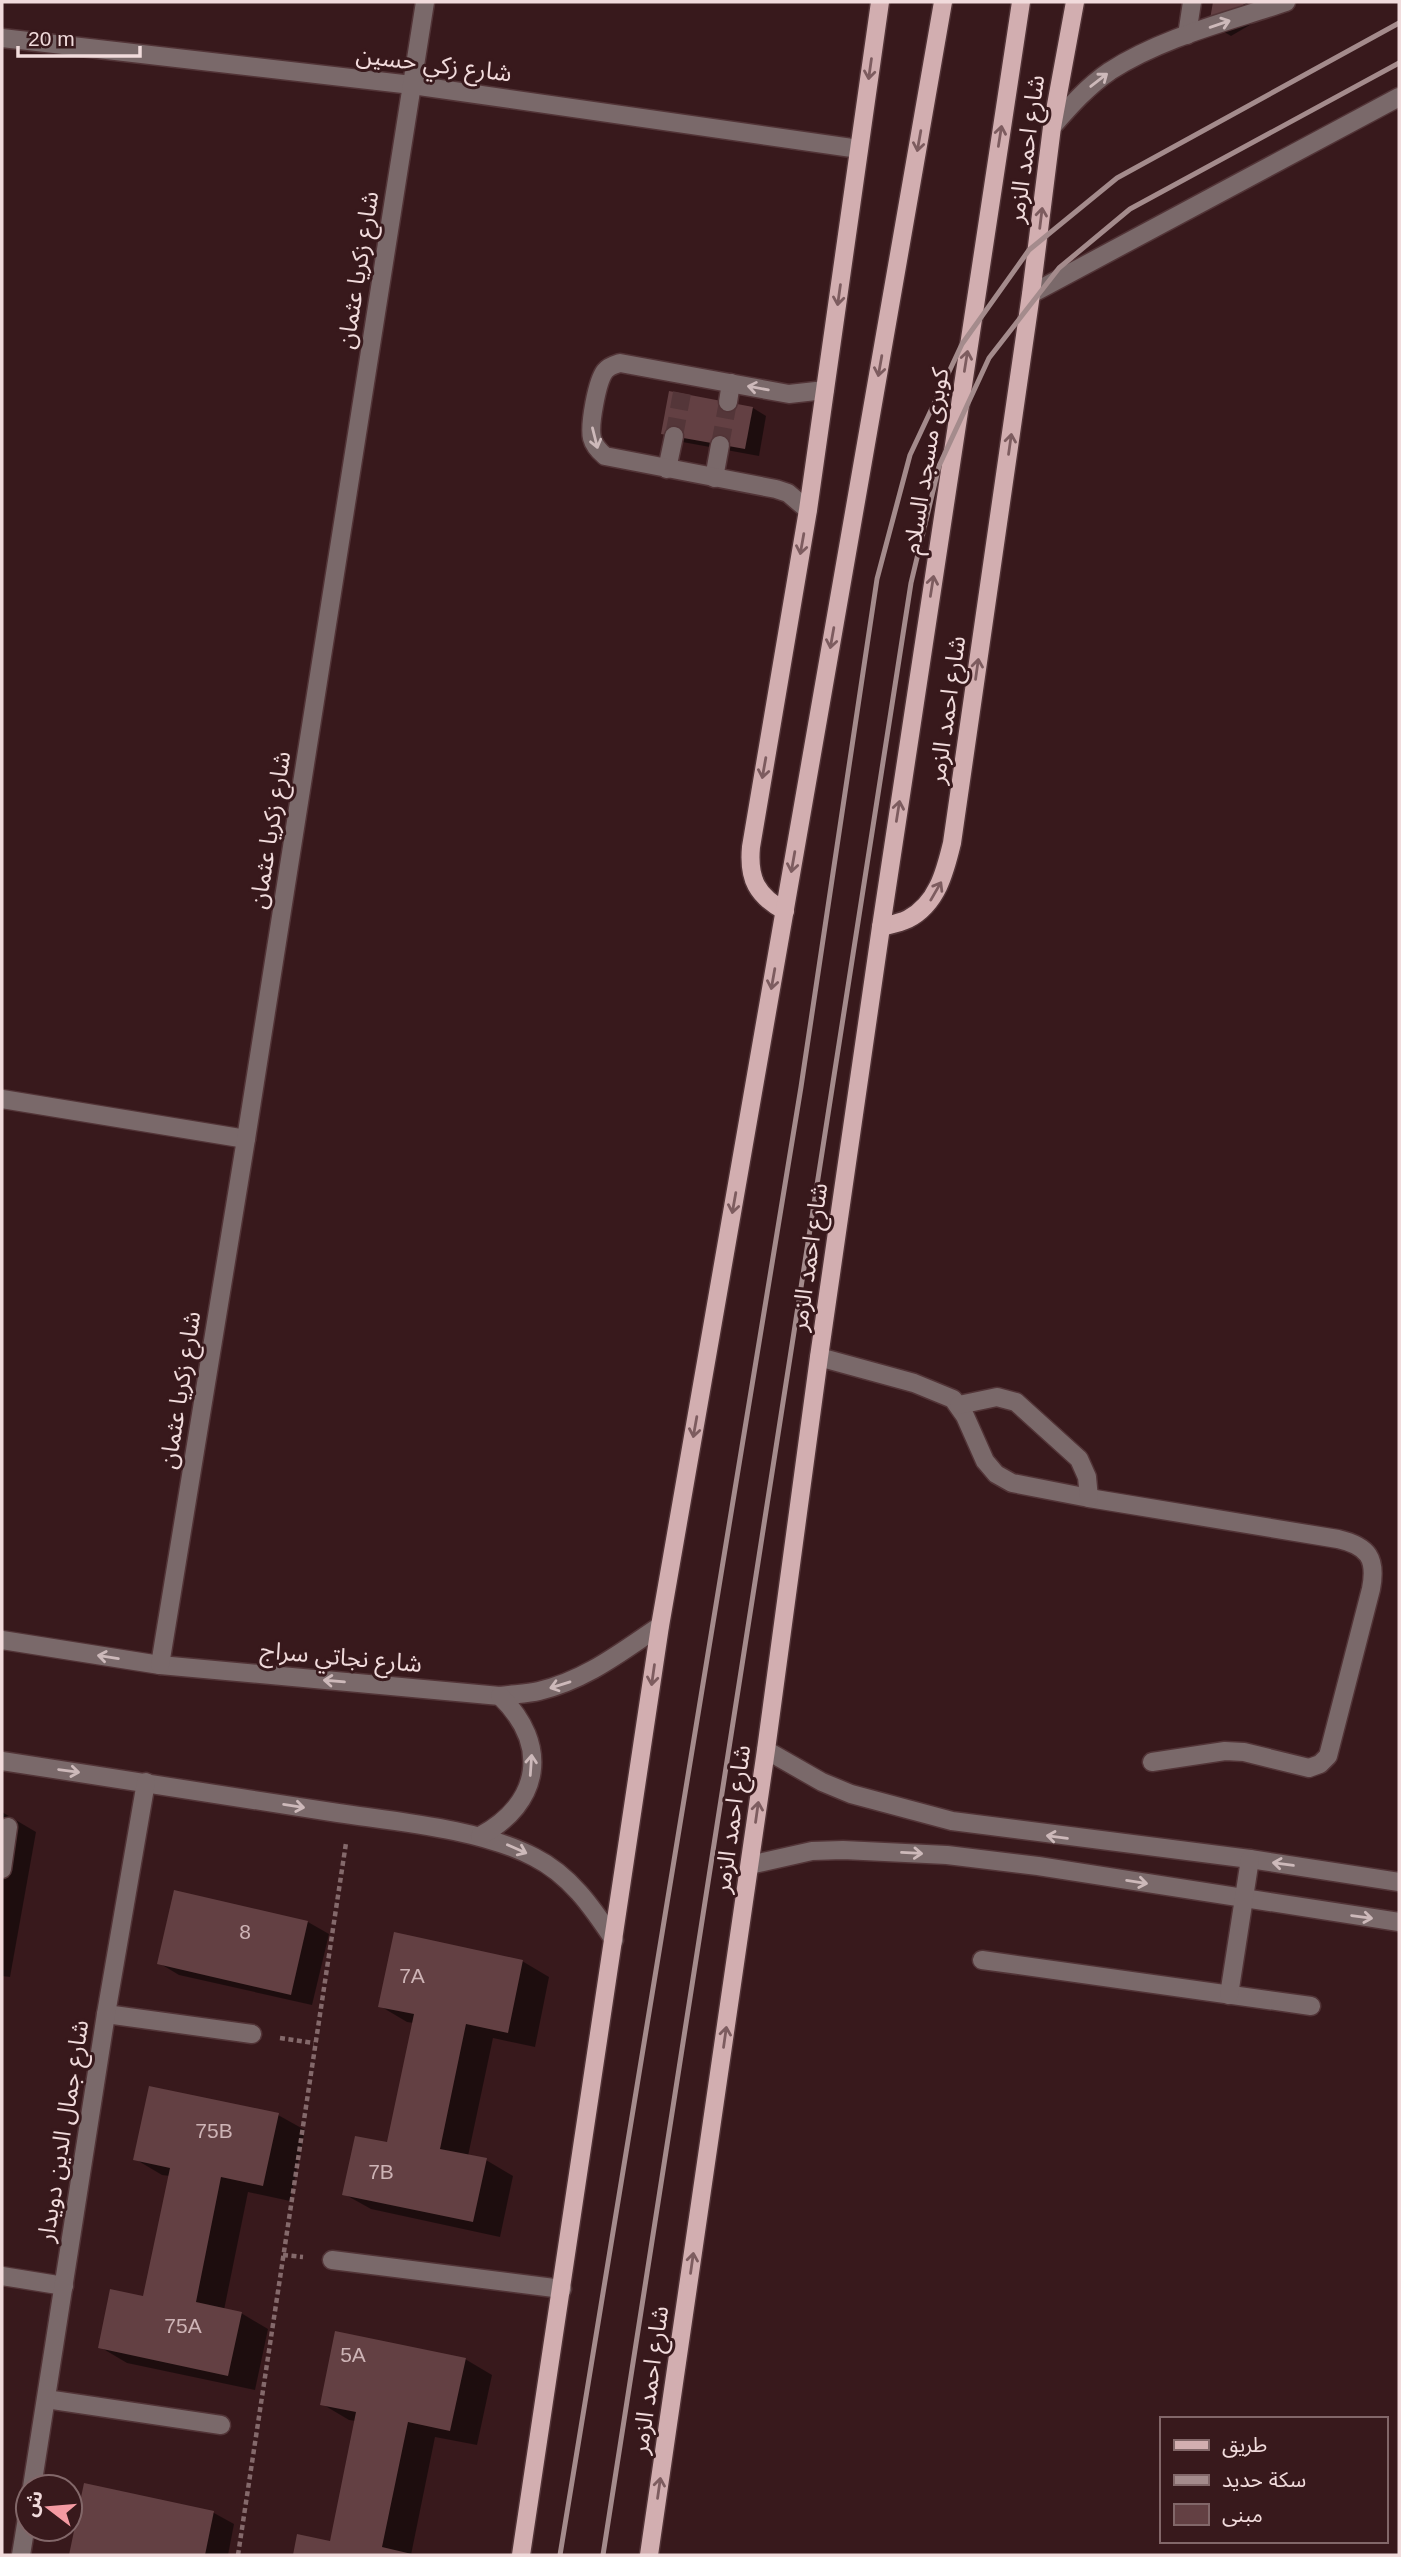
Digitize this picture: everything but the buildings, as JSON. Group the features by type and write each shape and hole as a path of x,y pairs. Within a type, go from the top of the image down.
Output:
{"main road":[{"path":"785,911 769,902 759,891 749,862 808,510 880,2"},
{"path":"521,2555 660,1626 943,2"},
{"name":"كوبرى مسجد السلام","path":"881,927 1021,2"},
{"name":"شارع احمد الزمر","path":"649,2555 750,1865 881,927 909,919 931,901 944,876 952,843 1031,293 1052,127 1075,2"}],"street":[{"name":"شارع زكريا عثمان","path":"160,1665 246,1139 425,2"},
{"path":"1187,35 1192,2"},
{"path":"1052,127 1088,88 1109,72 1156,47 1286,2"},
{"name":"شارع زكي حسين","path":"2,38 412,85 859,149"},
{"path":"1031,293 1399,97"},
{"path":"808,510 788,494 776,489 614,460 598,449 591,431 599,383 610,366 620,363 684,384 731,383 789,394 825,390"},
{"path":"728,402 731,383"},
{"path":"667,469 674,436"},
{"path":"714,478 720,445"},
{"path":"2,1099 246,1139"},
{"path":"819,1357 943,1393 959,1405 985,1461 996,1474 1012,1483 1355,1543 1368,1555 1374,1571 1328,1756 1320,1765 1309,1768 1244,1752 1225,1751 1152,1762"},
{"path":"959,1405 997,1397 1016,1402 1079,1460 1087,1476 1089,1498"},
{"name":"شارع نجاتي سراج","path":"2,1640 160,1665 500,1696 537,1692 572,1681 604,1665 660,1626"},
{"path":"480,1836 498,1826 514,1811 526,1793 531,1772 532,1751 527,1730 516,1711 500,1696"},
{"path":"766,1750 812,1777 852,1794 952,1821 1044,1835 1250,1859 1399,1882"},
{"path":"2,1761 480,1836 519,1849 564,1877 587,1900 614,1940"},
{"name":"شارع جمال الدين دويدار","path":"34,2473 106,2014 146,1782"},
{"path":"2,1868 8,1827"},
{"path":"750,1865 812,1852 843,1850 947,1855 1038,1866 1399,1922"},
{"path":"1229,1995 1250,1859"},
{"path":"982,1961 1311,2006"},
{"path":"106,2014 252,2035"},
{"path":"331,2260 562,2289"},
{"path":"2,2276 64,2286"},
{"path":"46,2399 221,2425"}],"path":[{"path":"238,2555 350,1815"}],"tunnel":[{"path":"674,436 682,393"},
{"path":"720,445 728,402"}],"railway":[{"path":"560,2555 801,1087 877,579 910,455 962,344 1029,250 1117,178 1399,23"},
{"path":"603,2555 911,583 939,466 989,358 1059,268 1130,209 1399,63"}]}
